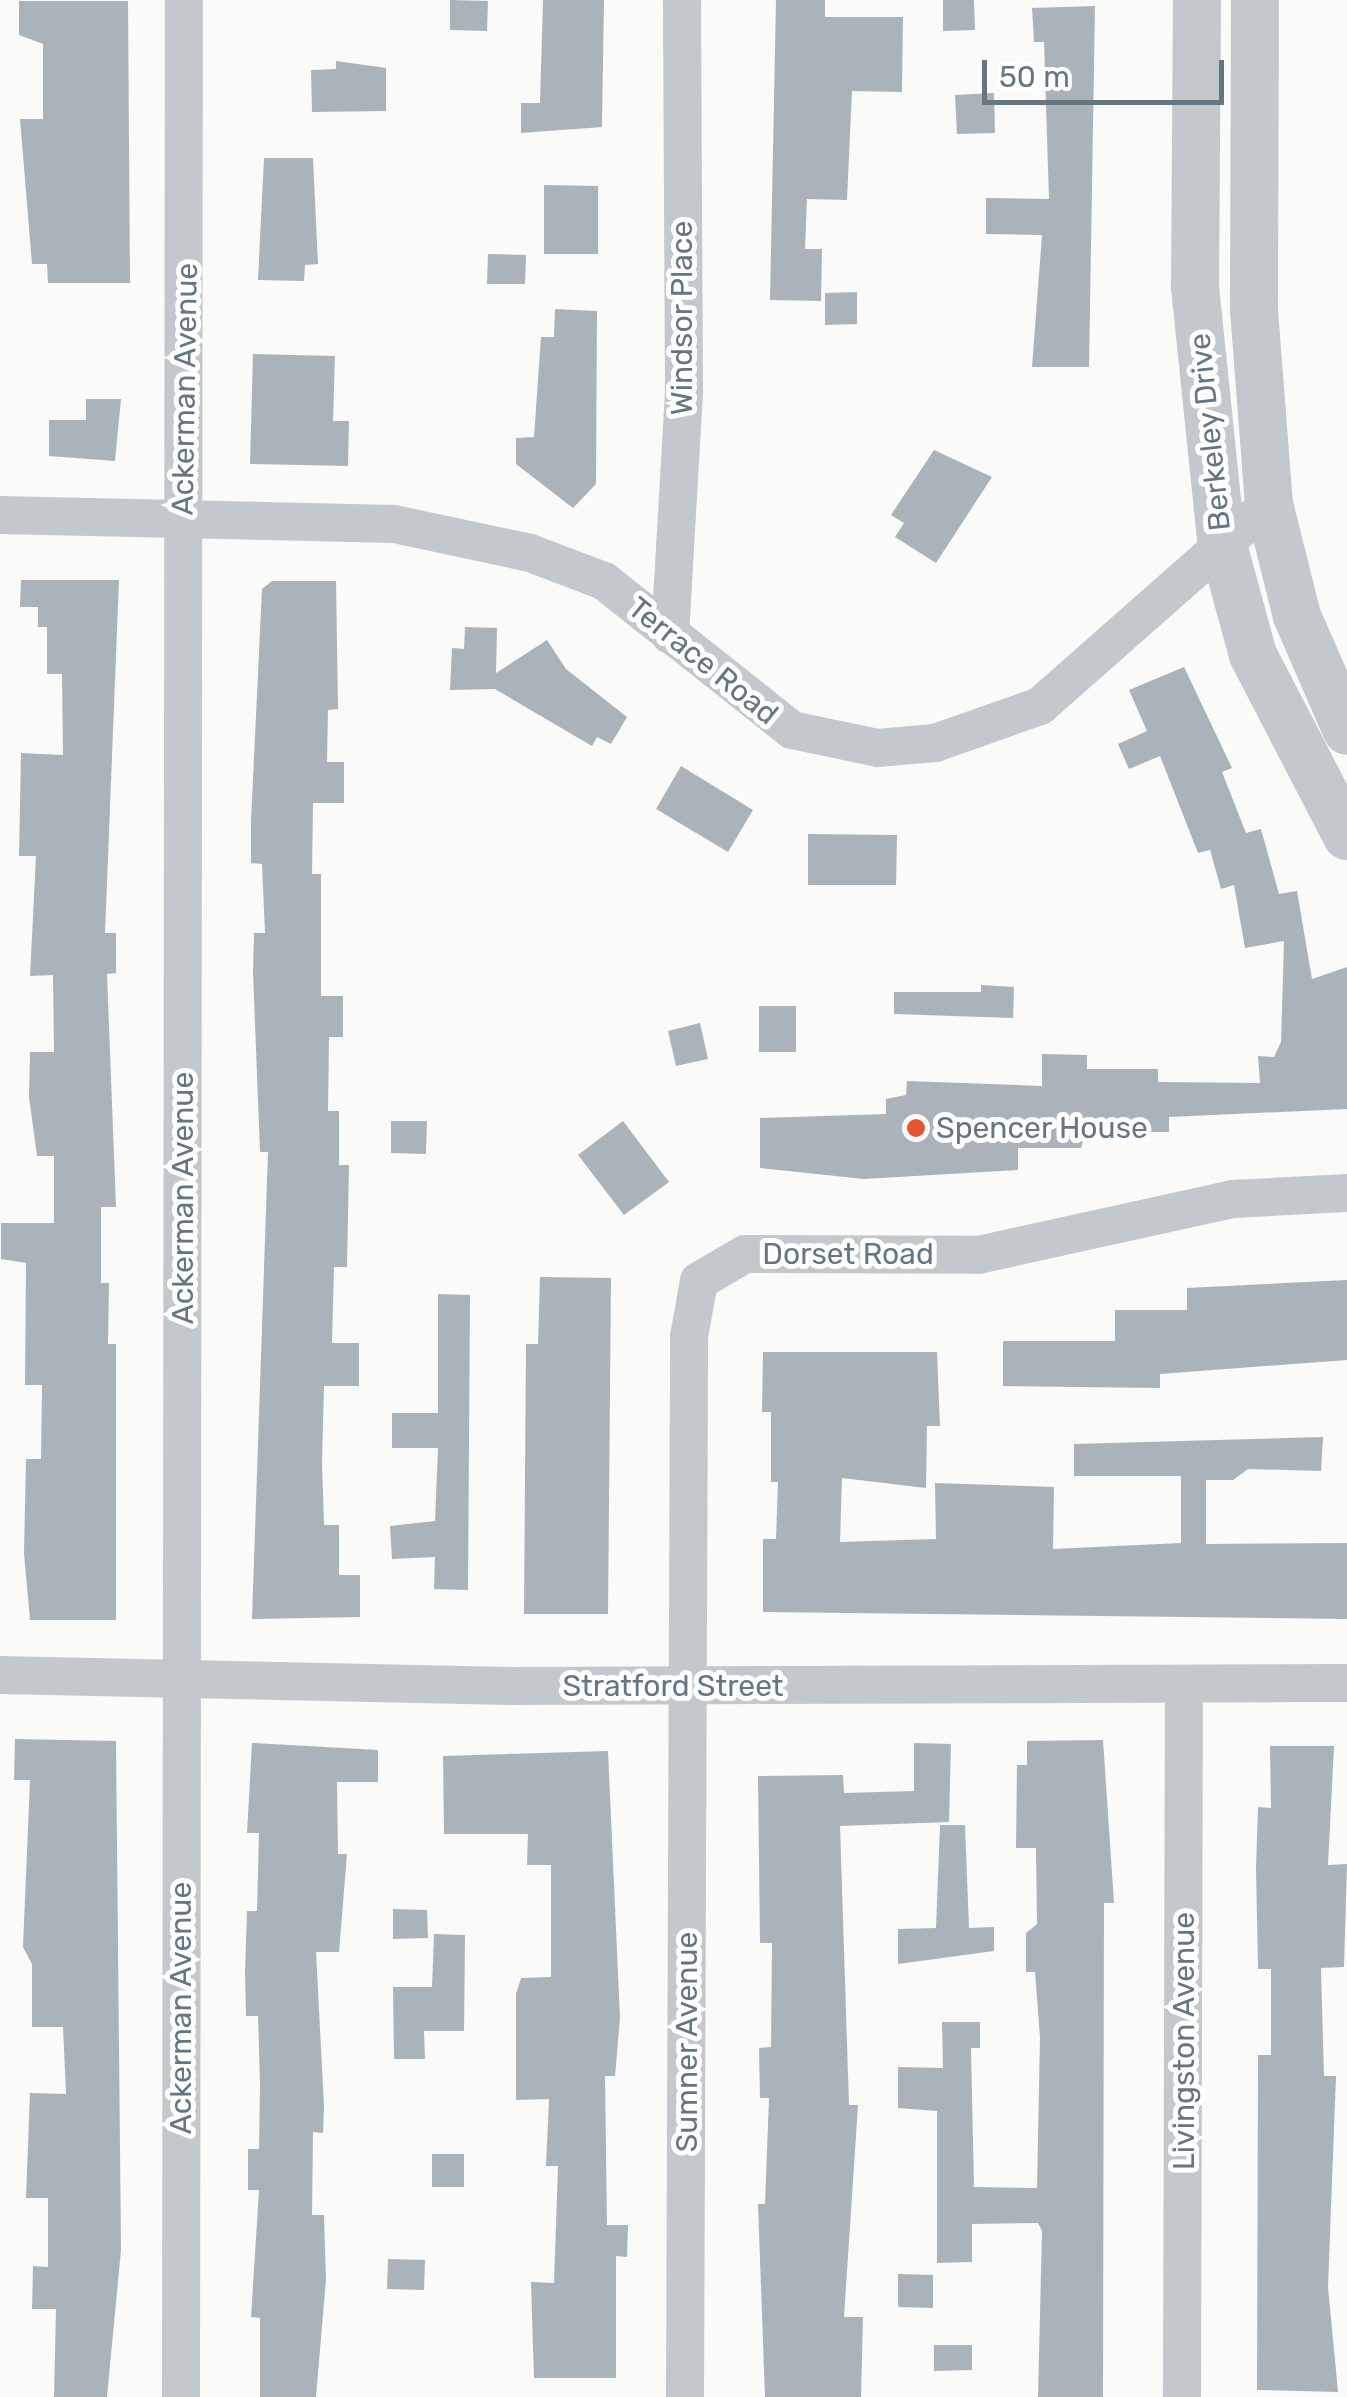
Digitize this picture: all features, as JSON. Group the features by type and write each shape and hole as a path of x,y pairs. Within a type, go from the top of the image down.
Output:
{"street":[{"name":"Ackerman Avenue","path":"181,2397 184,0"},
{"name":"Windsor Place","path":"670,636 684,389 682,0"},
{"name":"Berkeley Drive","path":"1197,0 1195,287 1221,538 1253,655 1347,836"},
{"name":"Berkeley Drive","path":"1255,0 1254,310 1269,504 1297,616 1347,731"},
{"name":"Terrace Road","path":"0,515 183,516 394,524 530,553 604,580 792,730 831,744 934,742 1040,706 1221,538 1269,504"},
{"name":"Dorset Road","path":"688,1686 689,1337 699,1281 716,1264 746,1254 978,1255 1232,1199 1347,1193"},
{"name":"Stratford Street","path":"0,1675 688,1686 1347,1683"},
{"name":"Livingston Avenue","path":"1182,2397 1184,1684"},
{"name":"Sumner Avenue","path":"684,2397 688,1686"}],"building":[{"path":"450,0 488,1 487,31 450,30"},
{"path":"543,0 604,0 602,127 521,133 521,103 540,103"},
{"path":"776,0 825,0 825,17 903,17 902,92 852,91 847,200 807,199 805,249 822,249 821,301 770,300"},
{"path":"943,0 974,0 975,30 943,31"},
{"path":"19,1 128,1 130,283 48,283 47,264 32,264 20,119 43,119 43,44 19,35"},
{"path":"1095,6 1089,367 1032,367 1042,235 986,234 986,198 1049,199 1044,42 1034,42 1032,8"},
{"path":"336,61 386,68 386,111 312,112 311,70 336,69"},
{"path":"994,93 995,133 957,134 955,95"},
{"path":"264,158 313,158 318,264 305,265 304,281 258,280"},
{"path":"544,185 598,186 598,254 544,254"},
{"path":"488,254 526,255 525,284 487,284"},
{"path":"857,292 857,324 825,325 825,293"},
{"path":"555,309 597,311 596,484 573,508 516,464 516,438 534,437 541,337 554,337"},
{"path":"253,354 335,356 333,421 349,421 348,466 250,464"},
{"path":"86,399 121,399 115,461 49,456 49,420 86,420"},
{"path":"934,450 992,477 936,563 895,537 904,523 891,515"},
{"path":"21,580 119,580 105,933 116,933 116,973 107,974 116,1207 101,1207 101,1283 109,1283 108,1344 116,1344 116,1620 30,1620 24,1553 26,1459 41,1459 42,1385 25,1385 26,1263 1,1259 1,1223 54,1223 54,1156 37,1156 29,1097 30,1052 54,1052 53,975 30,976 36,856 19,856 21,753 63,755 62,674 47,674 47,627 38,627 38,607 20,607"},
{"path":"272,581 336,581 338,709 328,710 327,762 344,762 344,803 313,803 312,874 321,874 321,996 343,996 343,1037 329,1037 328,1111 339,1111 339,1165 349,1165 347,1267 334,1267 332,1343 359,1343 359,1386 324,1386 322,1462 324,1525 339,1525 339,1575 360,1575 360,1617 252,1619 268,1152 260,1152 253,972 254,933 265,933 262,864 251,863 251,821 262,589"},
{"path":"465,627 497,628 496,673 547,640 566,669 627,717 611,744 597,737 592,746 495,689 450,690 452,648 464,649"},
{"path":"1184,667 1232,768 1222,772 1246,833 1261,829 1279,894 1297,891 1312,979 1347,967 1347,1109 1169,1117 1169,1132 1086,1132 1081,1148 1018,1148 1018,1170 864,1179 760,1168 760,1118 886,1114 886,1099 906,1095 907,1081 1042,1086 1042,1054 1087,1055 1087,1069 1158,1069 1158,1082 1260,1083 1258,1056 1274,1057 1281,1042 1284,941 1245,948 1234,885 1221,889 1210,850 1198,853 1160,756 1129,769 1118,744 1147,731 1129,690"},
{"path":"681,766 753,810 728,852 656,809"},
{"path":"808,834 897,835 896,885 808,885"},
{"path":"981,985 1014,987 1013,1018 894,1014 894,992 981,992"},
{"path":"759,1006 796,1006 796,1052 759,1052"},
{"path":"700,1023 708,1059 676,1066 668,1031"},
{"path":"391,1121 427,1121 426,1154 391,1153"},
{"path":"623,1121 669,1182 624,1215 578,1155"},
{"path":"540,1277 611,1278 608,1614 524,1614 526,1344 538,1344"},
{"path":"1347,1280 1347,1360 1160,1374 1160,1388 1003,1386 1003,1341 1115,1341 1115,1310 1187,1310 1187,1288"},
{"path":"438,1294 470,1295 468,1590 434,1589 435,1557 392,1559 390,1526 435,1521 438,1448 392,1448 392,1413 438,1413"},
{"path":"763,1352 937,1352 940,1426 927,1426 926,1488 842,1478 840,1542 936,1539 935,1483 1054,1487 1053,1549 1181,1543 1181,1476 1074,1476 1074,1444 1323,1437 1321,1471 1248,1469 1233,1480 1206,1480 1206,1544 1347,1543 1347,1619 763,1612 763,1539 776,1539 778,1482 771,1482 771,1412 762,1412"},
{"path":"15,1739 116,1741 121,2250 107,2397 54,2397 56,2309 32,2309 33,2266 48,2267 48,2198 26,2198 30,2093 66,2094 63,2027 32,2027 32,1964 23,1947 30,1780 14,1780"},
{"path":"1103,1740 1114,1903 1104,1903 1103,2397 1038,2397 1042,2231 1038,2223 972,2224 972,2262 937,2263 937,2111 898,2108 898,2067 943,2068 942,2022 980,2022 980,2048 971,2048 974,2187 1037,2188 1040,2037 1035,1972 1026,1972 1026,1933 1037,1924 1036,1848 1016,1848 1017,1765 1027,1765 1027,1741"},
{"path":"252,1743 378,1750 378,1782 337,1782 338,1854 347,1854 339,1952 316,1952 324,2106 323,2133 313,2132 312,2215 324,2215 326,2279 316,2397 260,2397 260,2318 251,2317 259,2190 248,2190 248,2149 259,2149 260,2084 258,2016 246,2016 247,1911 257,1911 259,1833 247,1833"},
{"path":"914,1743 951,1744 949,1822 840,1826 849,2105 858,2105 844,2317 863,2317 861,2397 765,2397 758,2204 765,2204 769,2098 760,2098 759,2048 771,2047 772,1943 760,1943 758,1776 843,1775 844,1793 914,1791"},
{"path":"1270,1746 1334,1746 1328,1865 1347,1864 1344,1967 1321,1968 1324,2076 1336,2076 1328,2287 1338,2392 1257,2390 1258,2055 1271,2055 1271,1969 1258,1969 1256,1868 1258,1807 1271,1808"},
{"path":"608,1751 620,2018 615,2076 605,2076 607,2225 628,2225 627,2257 616,2256 616,2378 534,2378 531,2282 554,2283 558,2166 546,2166 549,2099 516,2100 516,1994 521,1978 551,1977 551,1865 527,1865 528,1834 444,1834 443,1756"},
{"path":"940,1825 965,1825 969,1928 994,1927 994,1951 898,1964 898,1929 936,1928"},
{"path":"393,1909 427,1910 428,1938 393,1939"},
{"path":"434,1934 465,1935 464,2031 424,2031 425,2059 394,2059 393,1987 432,1987"},
{"path":"432,2154 464,2154 464,2187 432,2187"},
{"path":"388,2259 425,2260 424,2290 387,2289"},
{"path":"898,2274 933,2275 933,2308 898,2307"},
{"path":"934,2345 972,2345 972,2370 934,2371"}],"place":[{"name":"Spencer House","path":"916,1128"}]}
